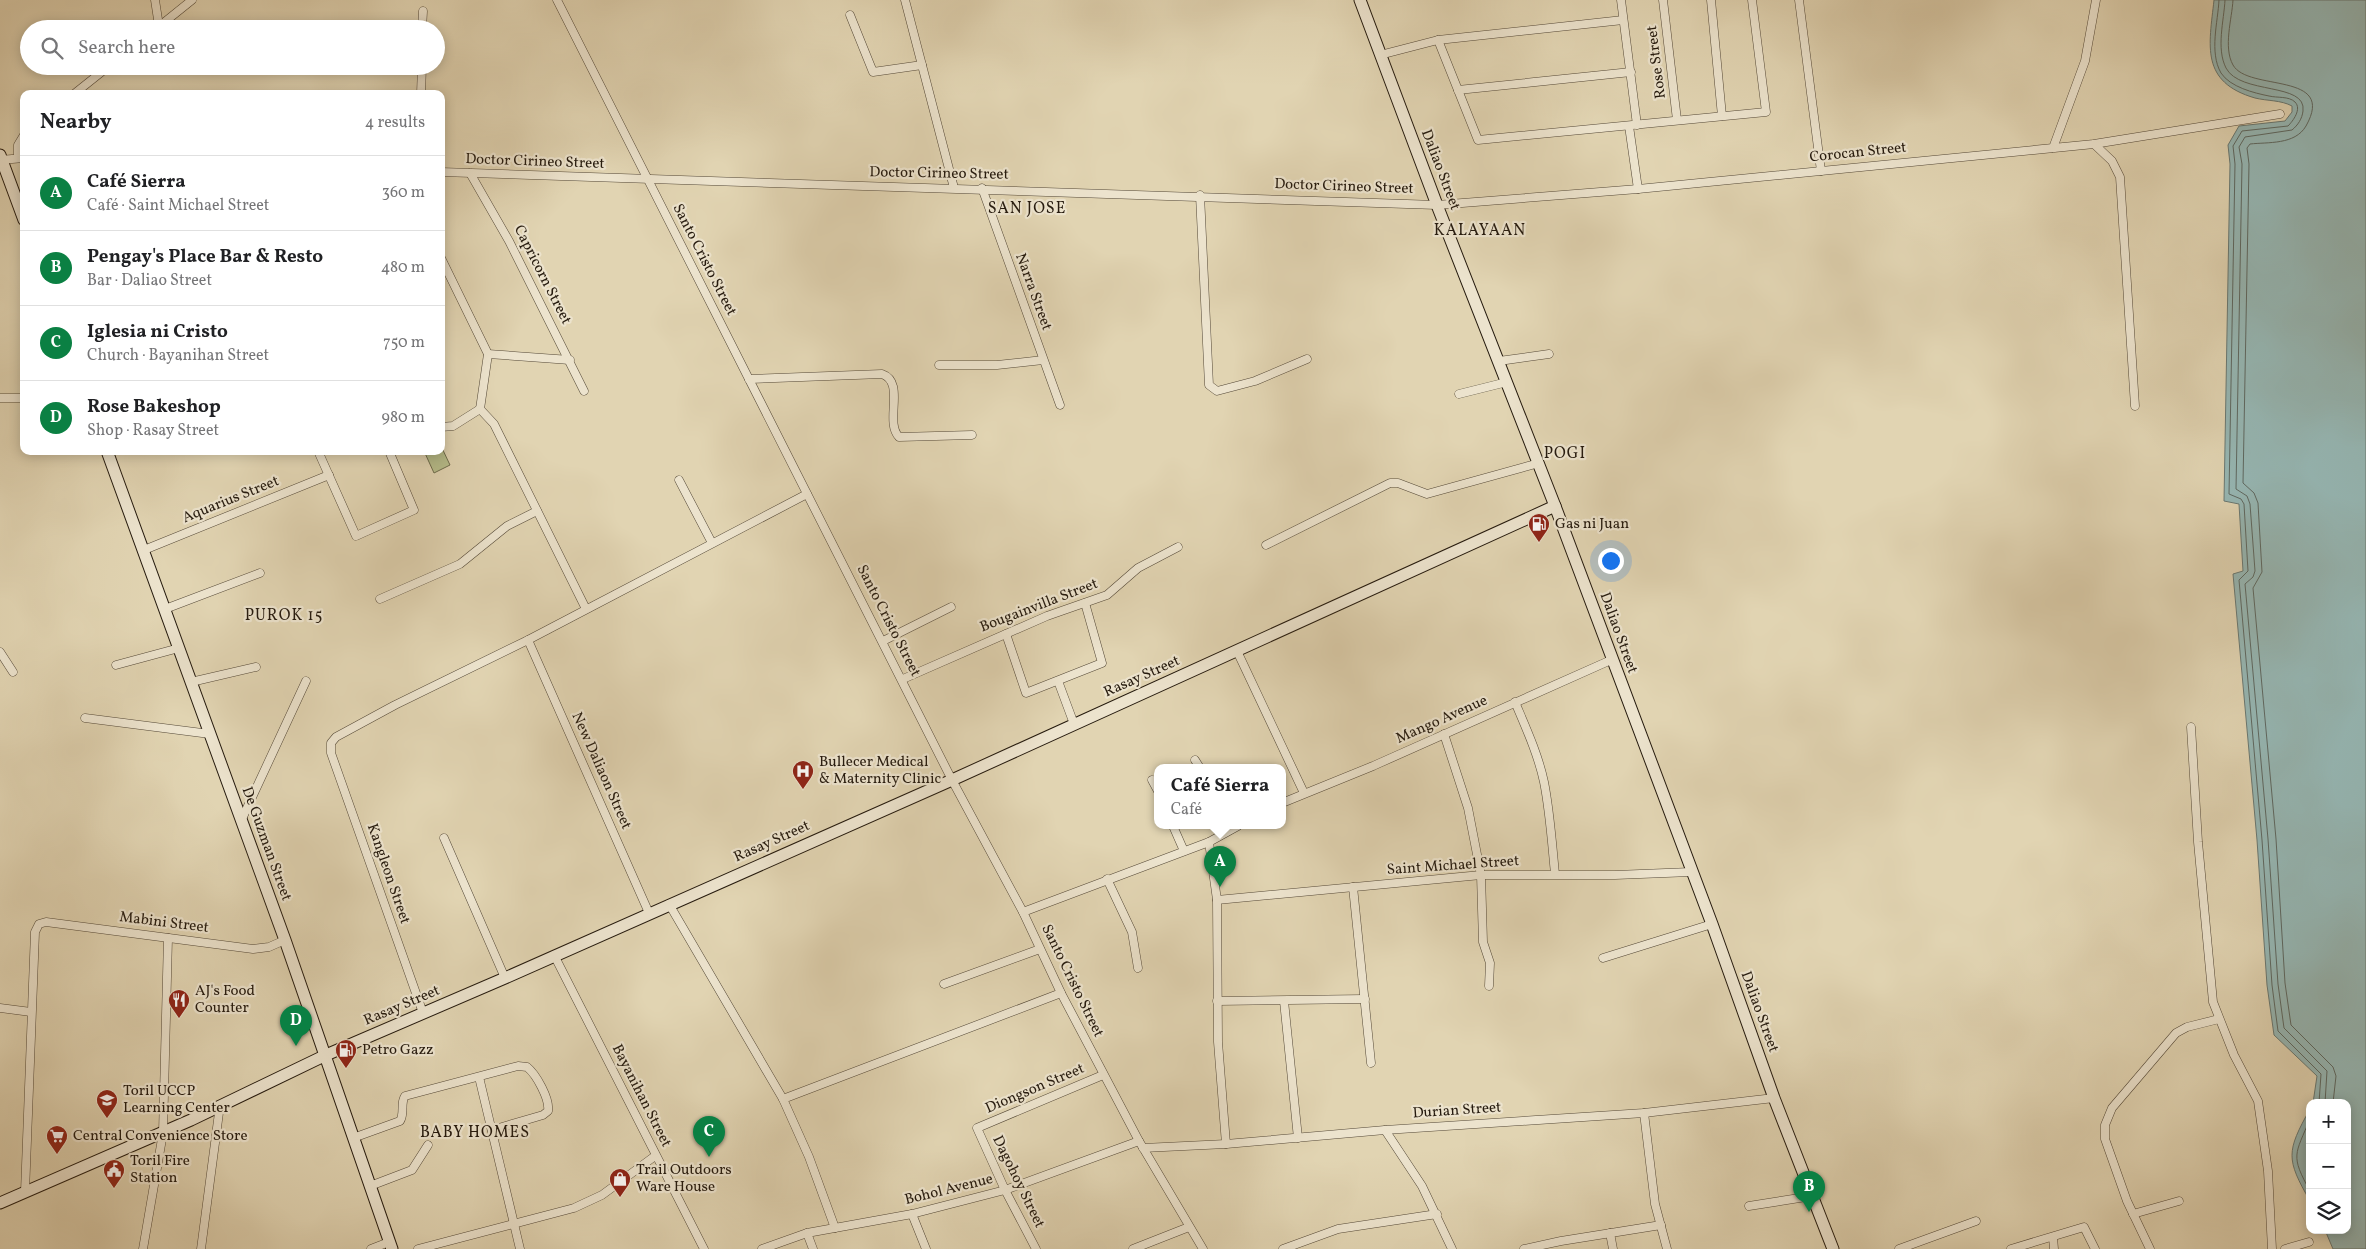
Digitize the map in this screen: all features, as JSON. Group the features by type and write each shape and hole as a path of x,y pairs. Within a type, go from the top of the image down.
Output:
{"street":[{"path":"155,0 156,20"},
{"path":"167,20 192,0"},
{"name":"Santo Cristo Street","path":"557,0 807,494 903,679 952,780 1023,912 1061,993 1141,1145 1203,1249"},
{"path":"905,0 954,188"},
{"name":"Daliao Street","path":"1360,0 1437,205 1556,506 1611,660 1712,924 1774,1098 1833,1249"},
{"path":"1621,0 1631,72 1638,189"},
{"name":"Rose Street","path":"1664,0 1678,120"},
{"path":"1711,0 1722,116"},
{"path":"1438,40 1478,140 1766,112 1752,0"},
{"path":"1799,0 1821,171"},
{"path":"2053,148 2084,61 2096,0"},
{"path":"422,20 423,11"},
{"path":"850,15 873,72 922,65"},
{"path":"1380,55 1438,40 1623,20"},
{"path":"1458,90 1631,72"},
{"path":"79,90 98,75"},
{"path":"421,90 422,75"},
{"name":"Corocan Street","path":"1437,205 1638,189 2094,144 2280,114"},
{"path":"20,142 18,145 20,154"},
{"path":"2094,144 2112,161 2120,177 2135,406"},
{"path":"20,158 1,158 20,209"},
{"name":"Doctor Cirineo Street","path":"445,172 648,180 1200,195 1437,205"},
{"name":"Capricorn Street","path":"470,173 509,241 584,391"},
{"name":"Narra Street","path":"982,188 1060,405"},
{"path":"1200,195 1210,385 1217,391 1254,381 1307,359"},
{"path":"445,266 488,354 480,409 453,426 445,427"},
{"path":"488,354 570,360"},
{"path":"1499,361 1549,354"},
{"path":"939,365 997,365 1044,360"},
{"path":"749,379 882,374 889,378 893,388 895,430 899,437 972,436"},
{"path":"1459,394 1507,382"},
{"path":"0,398 20,398"},
{"path":"480,409 494,424 586,609"},
{"name":"De Guzman Street","path":"108,455 326,1055 390,1245"},
{"path":"320,455 356,536 414,510 391,455"},
{"path":"1266,545 1390,483 1398,483 1427,494 1539,463"},
{"name":"Aquarius Street","path":"144,550 329,475"},
{"path":"679,480 712,543"},
{"path":"528,640 807,494"},
{"name":"Rasay Street","path":"0,1203 163,1132 326,1055 952,780 1556,506"},
{"path":"380,599 460,564 507,526 537,511"},
{"name":"Bougainvilla Street","path":"903,679 1006,634 1107,595 1138,568 1178,547"},
{"path":"165,609 260,573"},
{"path":"1006,634 1026,693 1058,682 1102,663 1085,603"},
{"path":"883,641 951,607"},
{"name":"Kangleon Street","path":"422,1013 331,753 331,743 336,738 395,705 528,640"},
{"name":"New Daliaon Street","path":"528,640 649,913"},
{"path":"116,665 179,648"},
{"path":"1237,651 1304,793"},
{"path":"0,652 13,672"},
{"name":"Mango Avenue","path":"1286,801 1373,766 1611,660"},
{"path":"191,682 256,667"},
{"path":"241,820 306,681"},
{"path":"1058,682 1074,724"},
{"path":"1515,702 1535,749 1544,781 1555,874"},
{"path":"85,718 210,734"},
{"path":"2191,727 2198,842 2212,1002 2234,1056 2258,1100 2268,1171 2272,1249"},
{"path":"1444,734 1468,808 1481,875 1483,942 1490,963 1489,986"},
{"path":"1195,760 1198,764"},
{"path":"1152,780 1154,784"},
{"path":"1174,829 1184,851"},
{"path":"1023,912 1209,842 1230,829"},
{"path":"444,838 505,978"},
{"path":"1209,842 1216,900 1217,1001 1226,1144"},
{"name":"Saint Michael Street","path":"1216,900 1481,875 1616,875 1691,872"},
{"path":"1107,879 1132,932 1138,968"},
{"path":"1353,887 1371,1063"},
{"path":"669,904 783,1099 809,1157 836,1228"},
{"name":"Mabini Street","path":"32,1012 35,932 39,924 46,922 253,949 269,947 285,940"},
{"path":"1603,958 1712,924"},
{"path":"143,1249 163,1132 168,938"},
{"path":"944,984 1040,949"},
{"name":"Bayanihan Street","path":"554,956 704,1249"},
{"path":"783,1099 1061,993"},
{"path":"1217,1001 1365,999"},
{"path":"1284,1001 1298,1138"},
{"path":"0,1008 32,1012 25,1192"},
{"path":"2150,1249 2117,1175 2105,1139 2105,1125 2109,1113 2176,1032 2187,1027 2220,1019"},
{"path":"353,1138 400,1121 405,1096 518,1066 527,1067 533,1073 548,1105 548,1111 543,1115 492,1130"},
{"name":"Diongson Street","path":"976,1128 1104,1075"},
{"path":"479,1077 520,1249"},
{"name":"Durian Street","path":"1141,1145 1226,1144 1385,1130 1644,1113 1774,1098"},
{"path":"201,1249 220,1105"},
{"path":"1644,1113 1655,1204 1667,1249"},
{"name":"Dagohoy Street","path":"976,1128 1005,1190 1036,1249"},
{"path":"1385,1130 1422,1186 1437,1214 1452,1249"},
{"path":"370,1186 412,1170 428,1145"},
{"name":"Bohol Avenue","path":"762,1249 806,1233 912,1214 1005,1190 1141,1145"},
{"path":"418,1249 574,1208 602,1195 655,1156"},
{"path":"1749,1206 1812,1196"},
{"path":"2133,1214 2178,1201"},
{"path":"912,1214 926,1249"},
{"path":"1283,1249 1338,1229 1437,1214"},
{"path":"1899,1249 1976,1221"},
{"path":"1524,1249 1661,1225"},
{"path":"1132,1249 1189,1227"},
{"path":"2011,1249 2084,1227 2095,1249"},
{"path":"806,1233 813,1249"},
{"path":"1610,1233 1613,1249"},
{"path":"2053,1237 2054,1249"},
{"path":"2285,1249 2309,1242"},
{"path":"371,1249 390,1245"}],"green space":[{"path":"445,454 450,465 434,473 426,455"}],"water":[{"path":"2214,0 2366,0 2366,1249 2333,1249 2327,1234 2351,1234 2351,1099 2314,1099 2317,1076 2274,1035 2267,985 2257,840 2233,574 2243,571 2239,504 2224,501 2230,164 2228,145 2239,126 2285,121 2292,112 2292,106 2255,98 2237,91 2225,82 2217,72 2212,60 2210,47"},
{"path":"2306,1116 2306,1194 2296,1175 2292,1155 2296,1136"}],"place":[{"name":"Gas ni Juan","path":"1539,543"},
{"name":"Bullecer Medical & Maternity Clinic","path":"803,790"},
{"name":"Café Sierra","path":"1220,887"},
{"name":"AJ's Food Counter","path":"179,1019"},
{"name":"Rose Bakeshop","path":"296,1046"},
{"name":"Petro Gazz","path":"346,1069"},
{"name":"Toril UCCP Learning Center","path":"107,1119"},
{"name":"Central Convenience Store","path":"57,1155"},
{"name":"Iglesia ni Cristo","path":"709,1157"},
{"name":"Toril Fire Station","path":"114,1189"},
{"name":"Trail Outdoors Ware House","path":"620,1198"},
{"name":"Pengay's Place Bar & Resto","path":"1809,1212"}],"district":[{"name":"SAN JOSE","path":"1027,209"},
{"name":"KALAYAAN","path":"1480,231"},
{"name":"POGI","path":"1565,454"},
{"name":"PUROK 15","path":"284,616"},
{"name":"BABY HOMES","path":"475,1133"}]}
